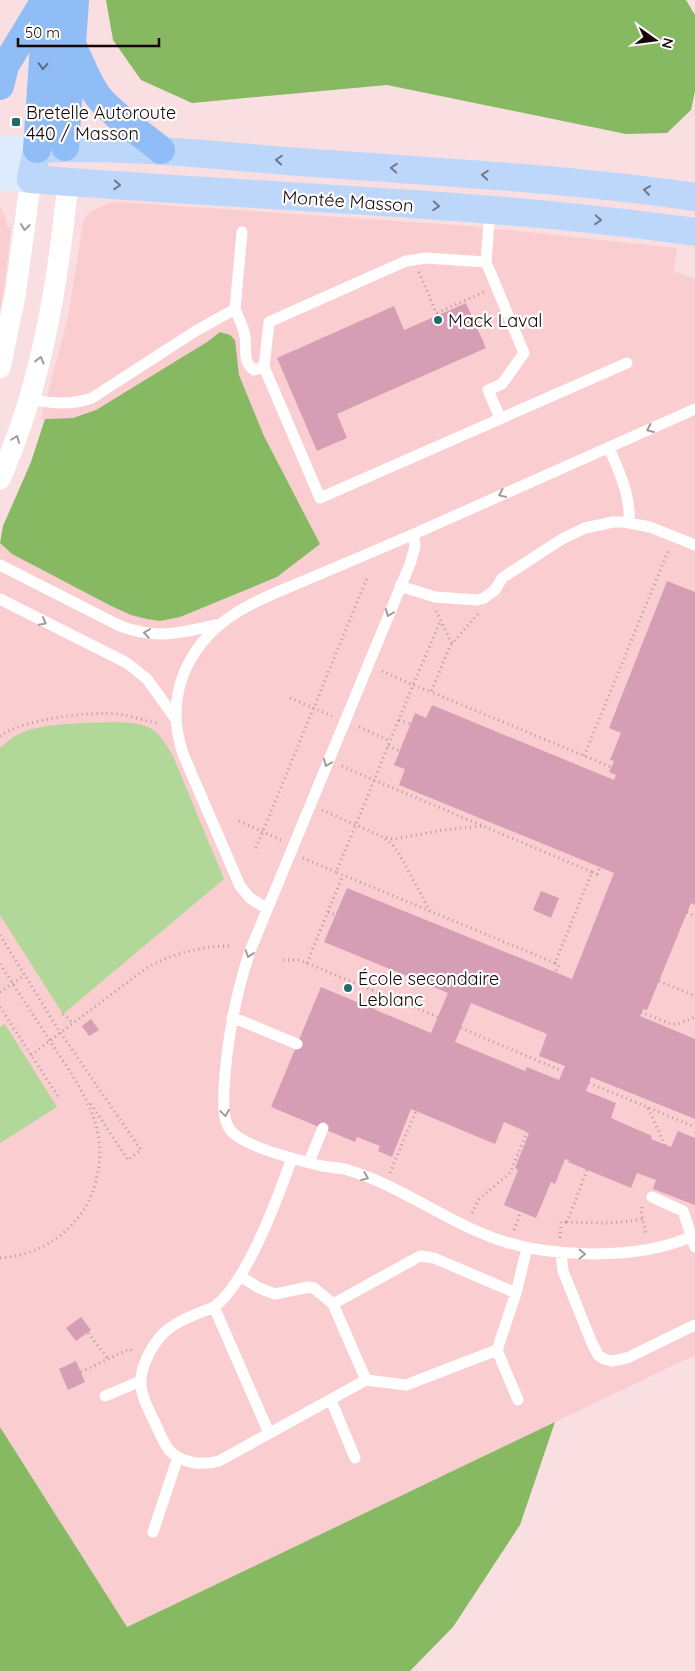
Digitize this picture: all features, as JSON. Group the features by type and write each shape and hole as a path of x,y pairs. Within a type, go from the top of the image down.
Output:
{"highway":[{"path":"0,86 5,66 46,0"},
{"path":"37,149 46,0"},
{"path":"65,147 75,0"},
{"path":"72,45 102,100 118,116 161,150"}],"main road":[{"name":"Montée Masson","path":"37,149 65,147 161,150 541,179 695,196"},
{"path":"65,147 68,182"},
{"path":"31,178 37,149"},
{"name":"Montée Masson","path":"31,178 490,210 602,220 695,232"}],"street":[{"name":"Montée Masson","path":"0,150 37,149"},
{"name":"Montée Masson","path":"0,176 31,178"},
{"path":"0,368 15,296 31,178"},
{"path":"0,479 17,438 45,343 62,244 68,182"}],"lane":[{"path":"490,210 486,262 524,353 502,384 488,390 500,418"},
{"path":"242,232 234,309 245,333 246,360 249,367 254,370 264,367"},
{"path":"486,262 426,258 406,260 268,322 264,367 320,498 627,362"},
{"path":"30,398 68,404 92,398 194,332 234,309"},
{"path":"266,908 250,898 240,886 179,742 175,718 177,696 188,663 202,641 216,625 241,610 281,591 695,410"},
{"path":"609,447 627,494 630,511 629,523"},
{"path":"400,586 435,597 477,600 484,598 495,590 502,578 568,536 585,528 613,522 629,523 661,531 695,545"},
{"path":"414,534 416,539 414,552 266,908 245,966 232,1016 225,1071 224,1105 227,1126 239,1138 292,1158 348,1170 389,1187 480,1233 528,1248 560,1247 596,1253 641,1250 694,1240 683,1211 652,1197"},
{"path":"0,565 120,626 135,631 150,635 164,635 216,625"},
{"path":"0,599 127,662 147,679 175,718"},
{"path":"232,1016 297,1044"},
{"path":"309,1162 323,1128"},
{"path":"292,1158 267,1221 240,1276 221,1302 175,1324 168,1330 153,1347 146,1360 141,1381 143,1396 169,1449 178,1457 199,1464 219,1461 366,1380 406,1385 496,1350"},
{"path":"560,1247 563,1271 591,1341 598,1354 604,1359 612,1361 627,1358 695,1325"},
{"path":"518,1400 496,1350 516,1293 528,1248"},
{"path":"333,1304 420,1256 434,1258 516,1293"},
{"path":"240,1276 259,1288 274,1294 309,1286 314,1288 333,1304 366,1380"},
{"path":"214,1307 269,1433"},
{"path":"105,1396 141,1381"},
{"path":"332,1400 355,1458"},
{"path":"153,1532 178,1457"}],"path":[{"path":"416,267 437,314 496,286"},
{"path":"584,756 669,548 661,545"},
{"path":"256,848 367,578"},
{"path":"436,610 452,644"},
{"path":"431,692 452,644 479,612"},
{"path":"336,872 441,620"},
{"path":"367,664 611,767"},
{"path":"290,698 324,712"},
{"path":"0,736 28,724 79,715 116,714 160,724"},
{"path":"399,720 411,724"},
{"path":"388,746 400,751"},
{"path":"328,760 597,874 600,867"},
{"path":"309,805 383,837 394,839 443,830 482,826"},
{"path":"239,821 273,836"},
{"path":"383,837 398,852 430,912"},
{"path":"290,852 559,965 555,972"},
{"path":"555,964 592,872"},
{"path":"307,963 344,875"},
{"path":"328,912 336,915"},
{"path":"687,912 695,916"},
{"path":"0,934 60,1032 141,1150 128,1160 0,964"},
{"path":"30,1055 72,1022 145,969 162,959 174,954 194,950 216,946 230,946"},
{"path":"283,960 299,960 438,1017"},
{"path":"0,992 25,975"},
{"path":"659,981 695,996"},
{"path":"373,1009 379,993"},
{"path":"0,1007 59,1098"},
{"path":"641,1012 671,1024 678,1024 695,1017"},
{"path":"63,1014 72,1022"},
{"path":"5,1024 9,1021"},
{"path":"461,1028 562,1071"},
{"path":"589,1083 695,1127"},
{"path":"0,1258 27,1254 58,1237 77,1219 93,1192 99,1168 100,1140 92,1112 79,1085"},
{"path":"648,1108 665,1144"},
{"path":"396,1158 416,1111"},
{"path":"478,1218 471,1215 479,1199 510,1173 527,1132"},
{"path":"567,1222 587,1170"},
{"path":"520,1233 512,1231 521,1212"},
{"path":"560,1247 561,1222 617,1223 642,1219"},
{"path":"88,1333 108,1359"},
{"path":"81,1372 129,1349"}],"shaded area":[{"name":"École secondaire Leblanc","path":"120,202 470,226 677,248 674,271 695,279 695,1355 127,1627 0,1427 0,543 12,554 131,615 172,619 277,577 320,544 264,436 220,332 207,342 96,410 73,418 41,419 68,317 83,222 88,213 108,203"},
{"path":"0,206 6,218 7,227 11,227 0,310"}],"green space":[{"path":"106,0 686,0 695,15 695,91 691,110 667,133 626,134 387,85 192,103 141,80 113,40"},
{"path":"220,332 230,335 235,340 239,375 264,436 320,544 277,577 180,617 160,621 131,615 111,606 12,554 0,543 3,526 31,462 45,419 73,418 96,410 207,342"},
{"path":"119,722 146,726 157,733 162,739 173,756 224,879 63,1014 0,915 0,748 16,735 41,727"},
{"path":"5,1024 57,1107 0,1143 0,1027"},
{"path":"555,1422 520,1525 453,1627 410,1671 0,1671 0,1427 127,1627"}],"building":[{"path":"466,303 486,348 337,414 347,438 317,451 277,358 394,306 404,330"},
{"path":"667,581 695,592 695,905 691,903 647,1010 643,1009 640,1016 695,1039 695,1119 591,1077 586,1091 616,1103 611,1118 652,1136 651,1139 671,1147 678,1131 695,1138 695,1205 653,1189 656,1180 637,1173 631,1188 568,1162 569,1160 565,1159 555,1184 551,1182 536,1218 504,1205 518,1170 515,1168 529,1133 504,1122 495,1144 411,1109 392,1157 378,1151 380,1146 357,1137 355,1142 271,1107 321,987 431,1033 448,993 324,942 347,888 572,979 614,873 399,785 405,769 394,765 415,713 426,718 432,705 614,780 616,775 609,772 614,761 610,760 621,733 609,728","holes":["471,1003 547,1034 539,1056 565,1066 559,1080 527,1067 525,1071 455,1042"]},
{"path":"541,891 559,898 551,918 533,910"},
{"path":"91,1019 99,1030 89,1036 82,1026"},
{"path":"81,1317 91,1330 76,1341 66,1328"},
{"path":"76,1361 85,1382 68,1390 59,1369"}],"place":[{"name":"Bretelle Autoroute 440 / Masson","path":"16,122"},
{"name":"Mack Laval","path":"438,320"},
{"name":"École secondaire Leblanc","path":"348,988"}]}
